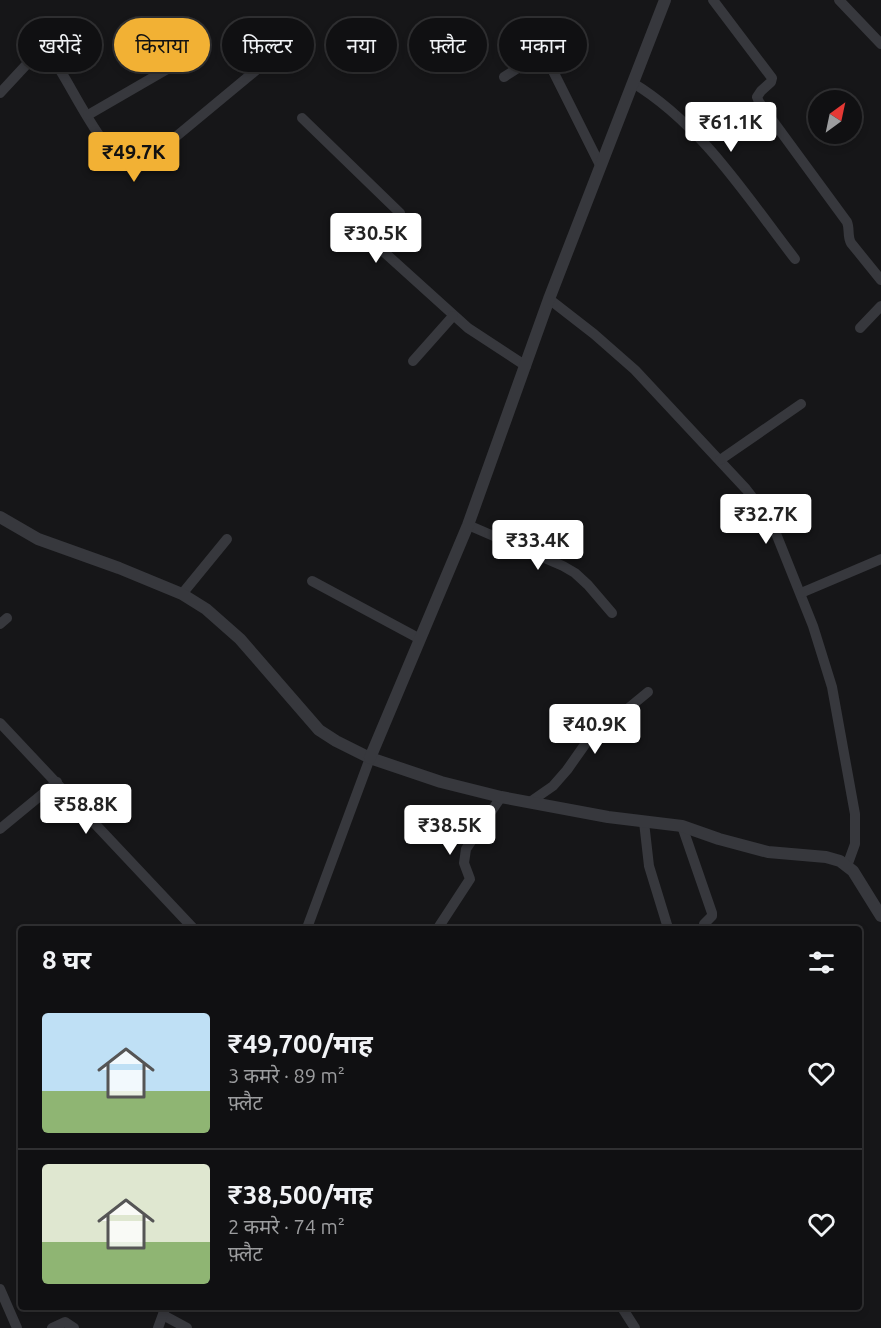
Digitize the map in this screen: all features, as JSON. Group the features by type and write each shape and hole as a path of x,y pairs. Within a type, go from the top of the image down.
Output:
{"street":[{"path":"308,926 370,758 468,525 549,299 665,0"},
{"path":"713,0 772,78 771,82 758,94 759,102 847,222 849,238 881,280"},
{"path":"839,0 881,44"},
{"path":"0,93 39,51 46,49 111,150 131,168 137,169 254,72"},
{"path":"504,77 535,57 544,58 550,65 600,165"},
{"path":"88,116 163,72"},
{"path":"633,83 648,92 694,133 717,158 795,259"},
{"path":"302,118 400,213 382,239 381,245 386,253 453,316 526,366"},
{"path":"549,299 635,370 720,460 771,521 801,593 832,687 852,796 855,844 847,866"},
{"path":"860,328 881,306"},
{"path":"413,361 453,316"},
{"path":"720,460 801,404"},
{"path":"0,517 38,539 119,568 182,594 206,609 240,639 319,730 370,758 441,782 501,797 608,817 682,826 745,847 768,852 826,857 847,866 859,879 881,916"},
{"path":"468,525 575,573 612,613"},
{"path":"182,594 227,539"},
{"path":"801,593 881,559"},
{"path":"312,581 420,639"},
{"path":"530,802 553,786 586,743 648,692"},
{"path":"0,723 191,926"},
{"path":"0,829 57,782"},
{"path":"439,926 470,879 464,863 466,849 501,797"},
{"path":"644,822 649,866 667,926"},
{"path":"682,826 712,913 704,926"},
{"path":"0,1289 17,1328"},
{"path":"624,1310 635,1328"},
{"path":"158,1328 165,1311 187,1328"},
{"path":"52,1328 65,1322 74,1328"}]}
